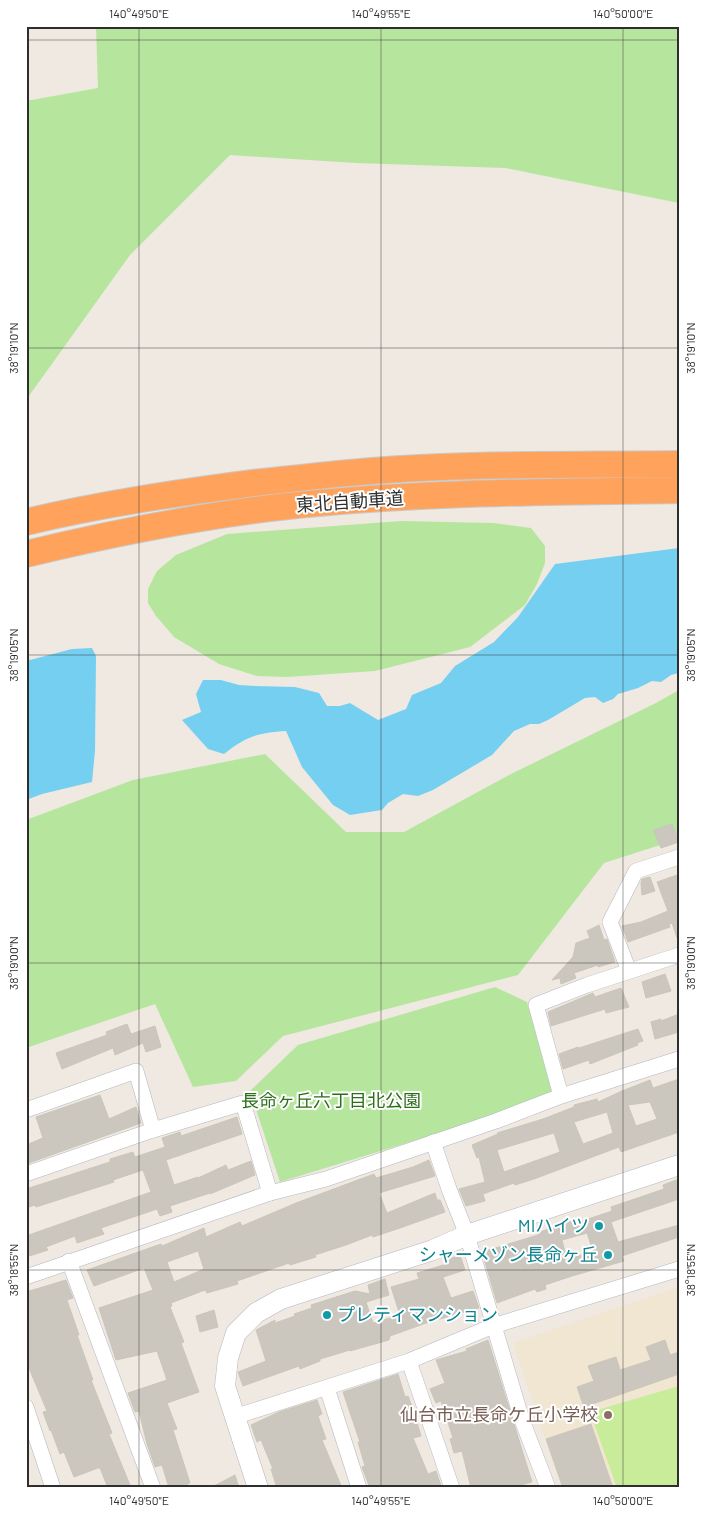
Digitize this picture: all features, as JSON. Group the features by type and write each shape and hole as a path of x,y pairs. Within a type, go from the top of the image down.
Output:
{"highway":[{"name":"東北自動車道","path":"26,522 146,498 333,474 441,467 679,464"},
{"name":"東北自動車道","path":"26,554 210,516 280,507 446,495 679,490"}],"street":[{"path":"629,971 610,922 636,871 679,857"},
{"path":"562,1096 536,1005 629,971 678,956"},
{"path":"26,1277 270,1193 326,1179 496,1121 562,1096 679,1059"},
{"path":"26,1110 136,1071 153,1130"},
{"path":"26,1174 153,1130 244,1104 270,1193"},
{"path":"433,1142 467,1235 522,1420 548,1488"},
{"path":"258,1488 225,1386 228,1358 236,1333 256,1313 281,1298 433,1250 467,1235 679,1166"},
{"path":"69,1261 153,1488"},
{"path":"234,1417 409,1361 493,1326 679,1268"},
{"path":"409,1361 452,1488"},
{"path":"327,1388 359,1488"},
{"path":"26,1407 53,1488"}],"shaded area":[{"name":"仙台市立長命ケ丘小学校","path":"679,1287 679,1488 562,1488 513,1343"}],"green space":[{"path":"96,26 679,26 679,203 505,168 356,163 230,155 130,255 26,400 26,101 98,88"},
{"path":"401,521 493,523 531,528 545,546 545,563 537,584 525,605 470,647 375,671 287,677 257,676 219,664 174,637 156,616 148,603 148,589 157,571 176,555 227,534"},
{"path":"679,690 679,839 604,863 518,975 283,1036 236,1081 193,1087 155,1004 26,1048 26,820 133,780 265,754 346,832 404,832 511,774"},
{"name":"長命ヶ丘六丁目北公園","path":"495,987 527,1002 553,1094 426,1137 280,1182 250,1091 298,1045"},
{"path":"679,1386 679,1488 617,1488 590,1412"}],"water":[{"path":"679,548 679,673 671,675 661,682 652,681 638,688 618,694 613,699 603,703 595,697 585,698 548,720 539,724 530,724 514,731 492,755 433,790 418,796 403,794 388,803 382,810 350,815 333,805 302,767 286,731 253,736 224,754 208,749 182,720 201,712 196,694 203,680 221,680 239,685 295,687 319,693 327,706 340,706 350,703 378,720 406,709 412,695 441,683 455,666 494,642 518,617 555,564"},
{"path":"92,648 96,656 95,751 92,782 42,794 26,800 26,661 72,649"}],"building":[{"path":"672,824 679,842 661,848 653,830"},
{"path":"677,875 679,881 679,938 677,938 672,923 669,924 670,927 628,942 622,926 641,922 668,911 657,882"},
{"path":"650,877 655,891 642,895 642,879"},
{"path":"599,925 604,940 607,939 615,962 598,967 598,965 574,973 576,978 561,984 560,978 552,980 573,957 576,943 590,938 587,931"},
{"path":"665,974 671,991 646,998 642,982"},
{"path":"621,988 629,1007 606,1013 605,1009 551,1026 548,1012 593,993 595,997"},
{"path":"679,1014 679,1032 655,1039 651,1022 661,1019 661,1021"},
{"path":"127,1024 131,1034 155,1026 161,1047 146,1052 143,1043 115,1055 113,1048 62,1069 56,1053 107,1035 106,1032"},
{"path":"638,1029 643,1041 637,1043 638,1045 590,1064 589,1060 563,1069 559,1054"},
{"path":"679,1079 679,1132 621,1152 619,1147 534,1179 515,1185 514,1183 483,1194 485,1201 466,1206 459,1189 485,1182 479,1157 477,1158 472,1145 497,1133 543,1119 574,1107 574,1105 597,1099 598,1102 650,1080 653,1088","holes":["650,1102 657,1119 636,1126 628,1105","607,1112 613,1133 583,1144 574,1122","554,1133 560,1152 504,1172 497,1150"]},
{"path":"100,1095 109,1119 136,1107 141,1123 26,1164 26,1145 43,1138 36,1117"},
{"path":"237,1117 242,1134 166,1160 174,1185 198,1178 226,1165 228,1170 251,1161 255,1175 210,1194 170,1206 172,1212 160,1216 157,1209 101,1228 104,1234 77,1243 75,1236 46,1247 48,1250 26,1257 26,1236 151,1192 143,1170 113,1180 114,1182 36,1207 35,1205 26,1208 26,1189 110,1162 110,1159 133,1152 135,1157 165,1147 162,1138 180,1132 181,1136"},
{"path":"429,1160 435,1176 379,1193 387,1213 435,1193 445,1212 373,1237 372,1235 315,1255 316,1257 290,1265 289,1263 237,1281 238,1284 207,1293 205,1290 171,1303 172,1306 170,1307 184,1342 181,1343 199,1392 167,1403 177,1429 173,1430 190,1483 179,1488 169,1488 162,1465 155,1467 139,1411 135,1412 128,1393 167,1380 157,1351 116,1360 99,1308 153,1290 144,1268 94,1286 87,1270 161,1244 162,1246 204,1228 206,1237 240,1222 242,1226 296,1203 374,1174 376,1178","holes":["198,1251 204,1269 174,1282 167,1262"]},
{"path":"679,1179 679,1199 611,1222 618,1242 679,1225 679,1237 622,1256 624,1261 545,1285 546,1289 537,1292 535,1289 497,1303 482,1252 538,1235 537,1233 578,1219 579,1222 612,1211 611,1207 664,1189 663,1185","holes":["587,1233 593,1251 567,1260 562,1240"]},
{"path":"460,1255 465,1270 443,1277 451,1298 473,1291 479,1308 429,1322 390,1336 389,1340 320,1359 320,1361 300,1369 299,1366 243,1386 238,1372 266,1361 256,1330 275,1320 275,1323 295,1316 294,1314 312,1308 311,1305 355,1291 370,1294 368,1285 385,1279 389,1295 366,1302 373,1323 400,1315 391,1287 419,1279 417,1273 450,1263 449,1259"},
{"path":"66,1280 73,1298 67,1300 93,1380 91,1380 112,1433 109,1434 130,1485 122,1488 108,1488 100,1468 74,1477 64,1452 60,1454 50,1431 43,1412 47,1411 26,1361 26,1292"},
{"path":"214,1310 218,1327 200,1332 196,1316"},
{"path":"488,1340 532,1482 511,1488 471,1488 462,1451 454,1453 450,1439 453,1438 441,1401 436,1403 430,1389 445,1383 436,1360 467,1351 466,1349"},
{"path":"665,1340 670,1355 679,1352 679,1374 584,1407 577,1387 594,1381 588,1366 616,1357 620,1370 651,1360 646,1347"},
{"path":"398,1374 405,1397 408,1396 413,1409 421,1436 413,1438 428,1474 436,1471 441,1486 435,1488 370,1488 362,1467 365,1466 358,1442 360,1442 343,1392"},
{"path":"317,1400 322,1414 318,1416 326,1439 322,1440 342,1488 277,1488 271,1469 273,1469 261,1440 257,1442 251,1425 279,1412"},
{"path":"591,1424 613,1488 563,1488 546,1439"},
{"path":"235,1475 239,1488 210,1488"}],"place":[{"name":"MIハイツ","path":"599,1226"},
{"name":"シャーメゾン長命ヶ丘","path":"608,1255"},
{"name":"プレティマンション","path":"327,1315"},
{"name":"仙台市立長命ケ丘小学校","path":"608,1415"}]}
